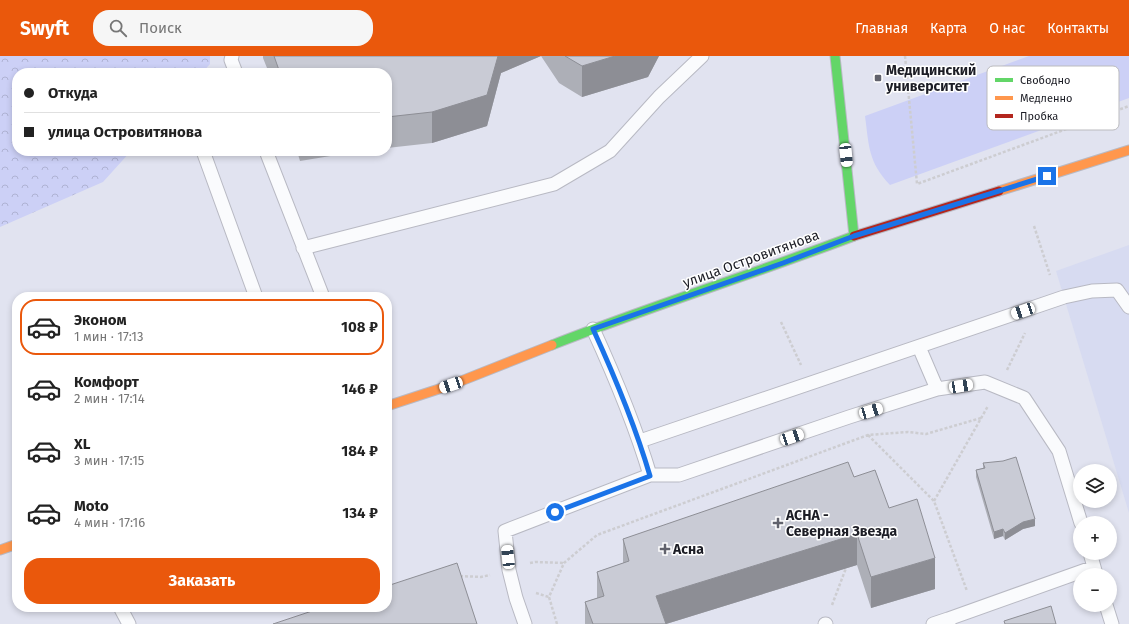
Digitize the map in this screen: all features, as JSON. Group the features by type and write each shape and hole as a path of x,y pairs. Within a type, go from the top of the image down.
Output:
{"main road":[{"path":"834,56 840,98 854,236"},
{"name":"улица Островитянова","path":"392,404 451,385 593,329 783,263 854,236 1129,150"},
{"path":"0,550 12,546"}],"lane":[{"path":"232,56 231,60 234,68"},
{"path":"303,248 554,184 610,151 659,98 702,56"},
{"path":"204,156 254,292"},
{"path":"268,156 321,292"},
{"path":"640,441 1064,297 1092,291 1117,290 1129,307"},
{"path":"593,329 616,380 640,441 650,476"},
{"path":"919,347 937,389"},
{"path":"525,624 516,598 509,570 505,531 650,476 679,475 849,417 937,389 985,382 1024,398 1059,451 1079,516"},
{"path":"933,624 948,621 974,610 1073,578"},
{"path":"123,612 130,624"},
{"path":"1108,612 1112,624"}],"path":[{"path":"905,56 917,184 1064,130"},
{"path":"1119,110 1129,106"},
{"path":"1034,226 1050,275"},
{"path":"781,322 801,365"},
{"path":"849,417 934,501 974,610"},
{"path":"557,624 549,597 564,563 597,535 868,435 908,432 926,434 981,418"},
{"path":"454,575 481,577 535,562 564,563"},
{"path":"825,624 846,568"}],"shaded area":[{"path":"1129,245 1129,513 1117,473 1117,464 1114,464 1056,271"}],"green space":[{"path":"0,56 210,56 210,64 206,68 12,68 12,156 126,156 103,182 0,227"},
{"path":"1029,56 1129,56 1129,98 1119,102 1119,66 1002,66"},
{"path":"987,71 987,130 1041,130 890,185 877,169 873,161 865,116"}],"building":[{"path":"274,56 498,56 487,95 432,112 392,116 392,68 278,68"},
{"path":"565,56 615,56 582,66"},
{"path":"1016,457 1035,519 1023,522 1005,533 1003,529 994,532 976,470 985,468 983,463 1003,461"},
{"path":"848,462 854,477 875,470 889,508 917,499 935,558 871,577 857,534 656,596 666,624 593,624 585,602 604,596 597,572 629,561 623,539"},
{"path":"457,563 477,624 273,624 309,612 392,612 392,584"},
{"path":"1051,606 1056,624 1005,624 1004,621"}],"traffic: fast":[{"path":"835,56 854,236"},
{"path":"552,345 854,236"}],"traffic: slow":[{"path":"999,191 1129,150"},
{"path":"392,404 451,385 552,345"},
{"path":"0,550 12,546"}],"traffic: jam":[{"path":"854,236 999,191"}],"place":[{"name":"Медицинский университет","path":"878,78"},
{"name":"АСНА - Северная Звезда","path":"778,523"},
{"name":"Асна","path":"665,549"}],"route":[{"path":"555,512 650,476 640,441 616,380 593,329 783,263 854,236 1047,176"}]}
